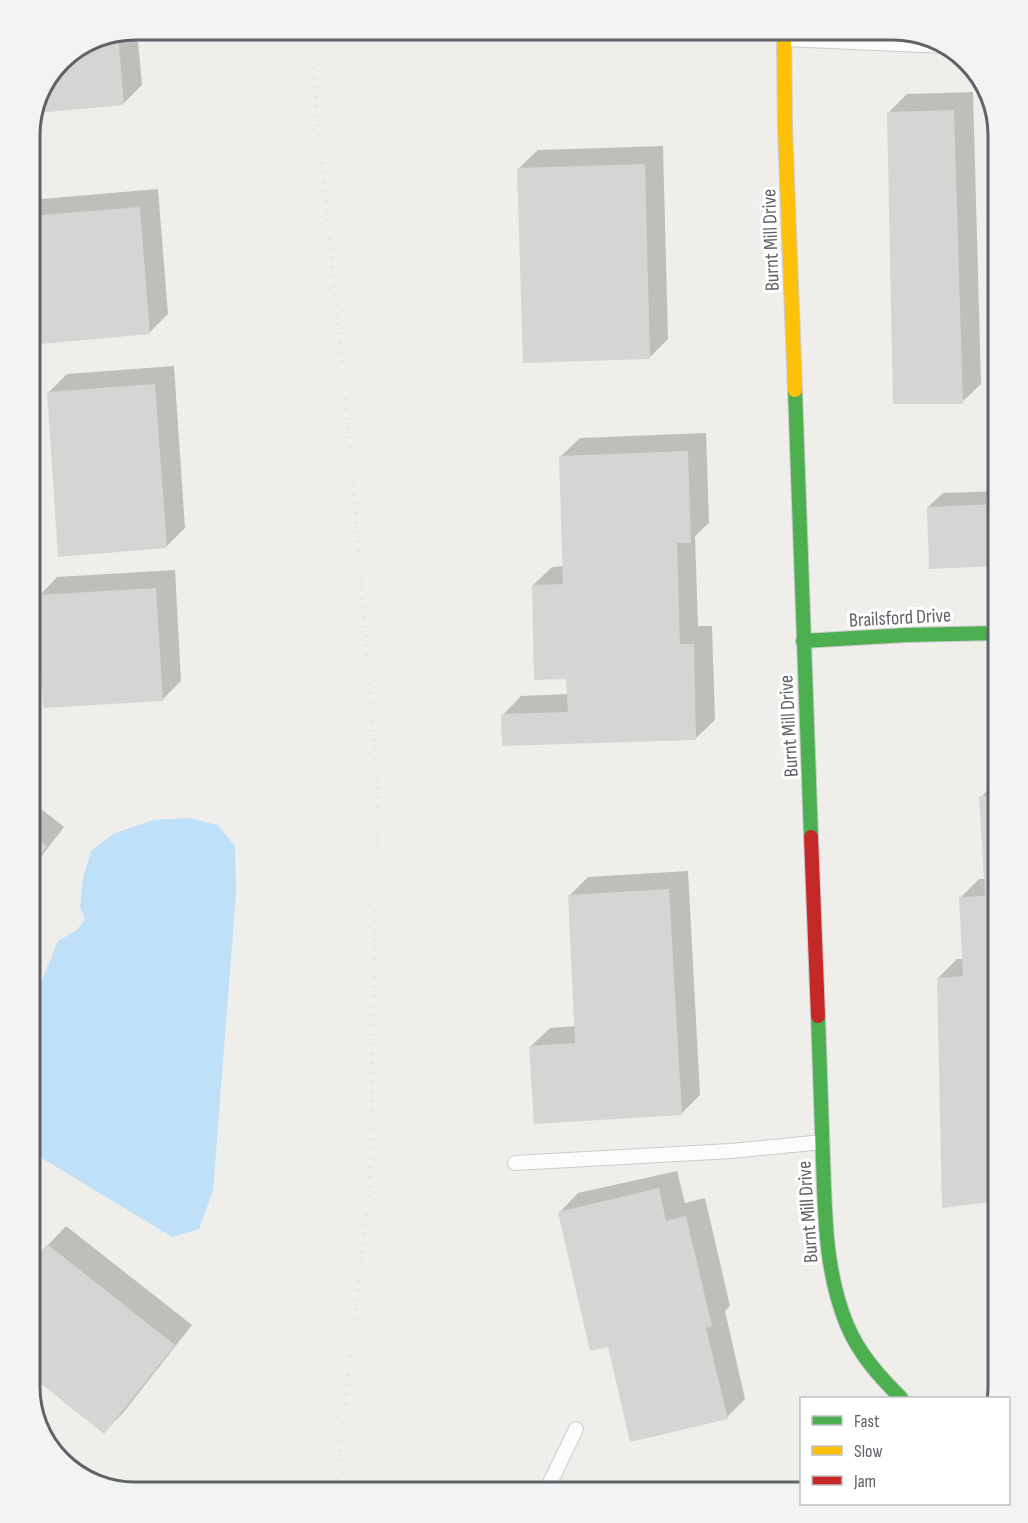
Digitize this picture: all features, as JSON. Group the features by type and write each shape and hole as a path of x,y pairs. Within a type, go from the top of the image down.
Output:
{"street":[{"name":"Burnt Mill Drive","path":"784,41 785,128 825,1231 832,1280 844,1320 868,1364 897,1397"},
{"name":"Brailsford Drive","path":"803,641 988,633"}],"lane":[{"path":"879,41 915,44"},
{"path":"515,1163 823,1142"},
{"path":"550,1482 576,1429"}],"water":[{"path":"189,818 218,825 235,846 236,893 213,1191 199,1229 172,1237 40,1157 40,984 58,941 77,930 85,919 80,907 83,878 91,851 113,834 153,820"}],"building":[{"path":"119,42 124,105 44,112 56,83 68,68 83,56"},
{"path":"954,110 963,404 893,404 887,112"},
{"path":"645,164 650,359 523,363 517,168"},
{"path":"140,207 150,334 41,344 41,215"},
{"path":"155,384 167,548 58,557 47,392"},
{"path":"688,451 691,543 677,543 680,644 694,644 696,740 502,746 501,714 568,712 566,679 534,680 532,585 563,584 559,456"},
{"path":"988,504 988,566 929,569 927,507"},
{"path":"156,588 163,701 43,708 41,595"},
{"path":"979,796 988,796 988,1202 942,1208 937,978 963,976 959,897 985,896"},
{"path":"40,841 47,846 40,855"},
{"path":"669,889 682,1115 534,1124 529,1046 575,1043 568,895"},
{"path":"659,1188 666,1221 686,1216 712,1326 706,1328 728,1419 630,1442 608,1347 590,1351 558,1212"},
{"path":"47,1244 175,1345 104,1434 40,1383 40,1253"}],"railway":[{"path":"310,40 350,446 378,790 370,1182 336,1482"}],"traffic: fast":[{"path":"795,390 811,837"},
{"path":"803,641 988,633"},
{"path":"818,1016 826,1222 834,1285 847,1325 857,1346 877,1373 900,1397"}],"traffic: slow":[{"path":"784,41 785,128 795,390"}],"traffic: jam":[{"path":"811,837 818,1016"}]}
